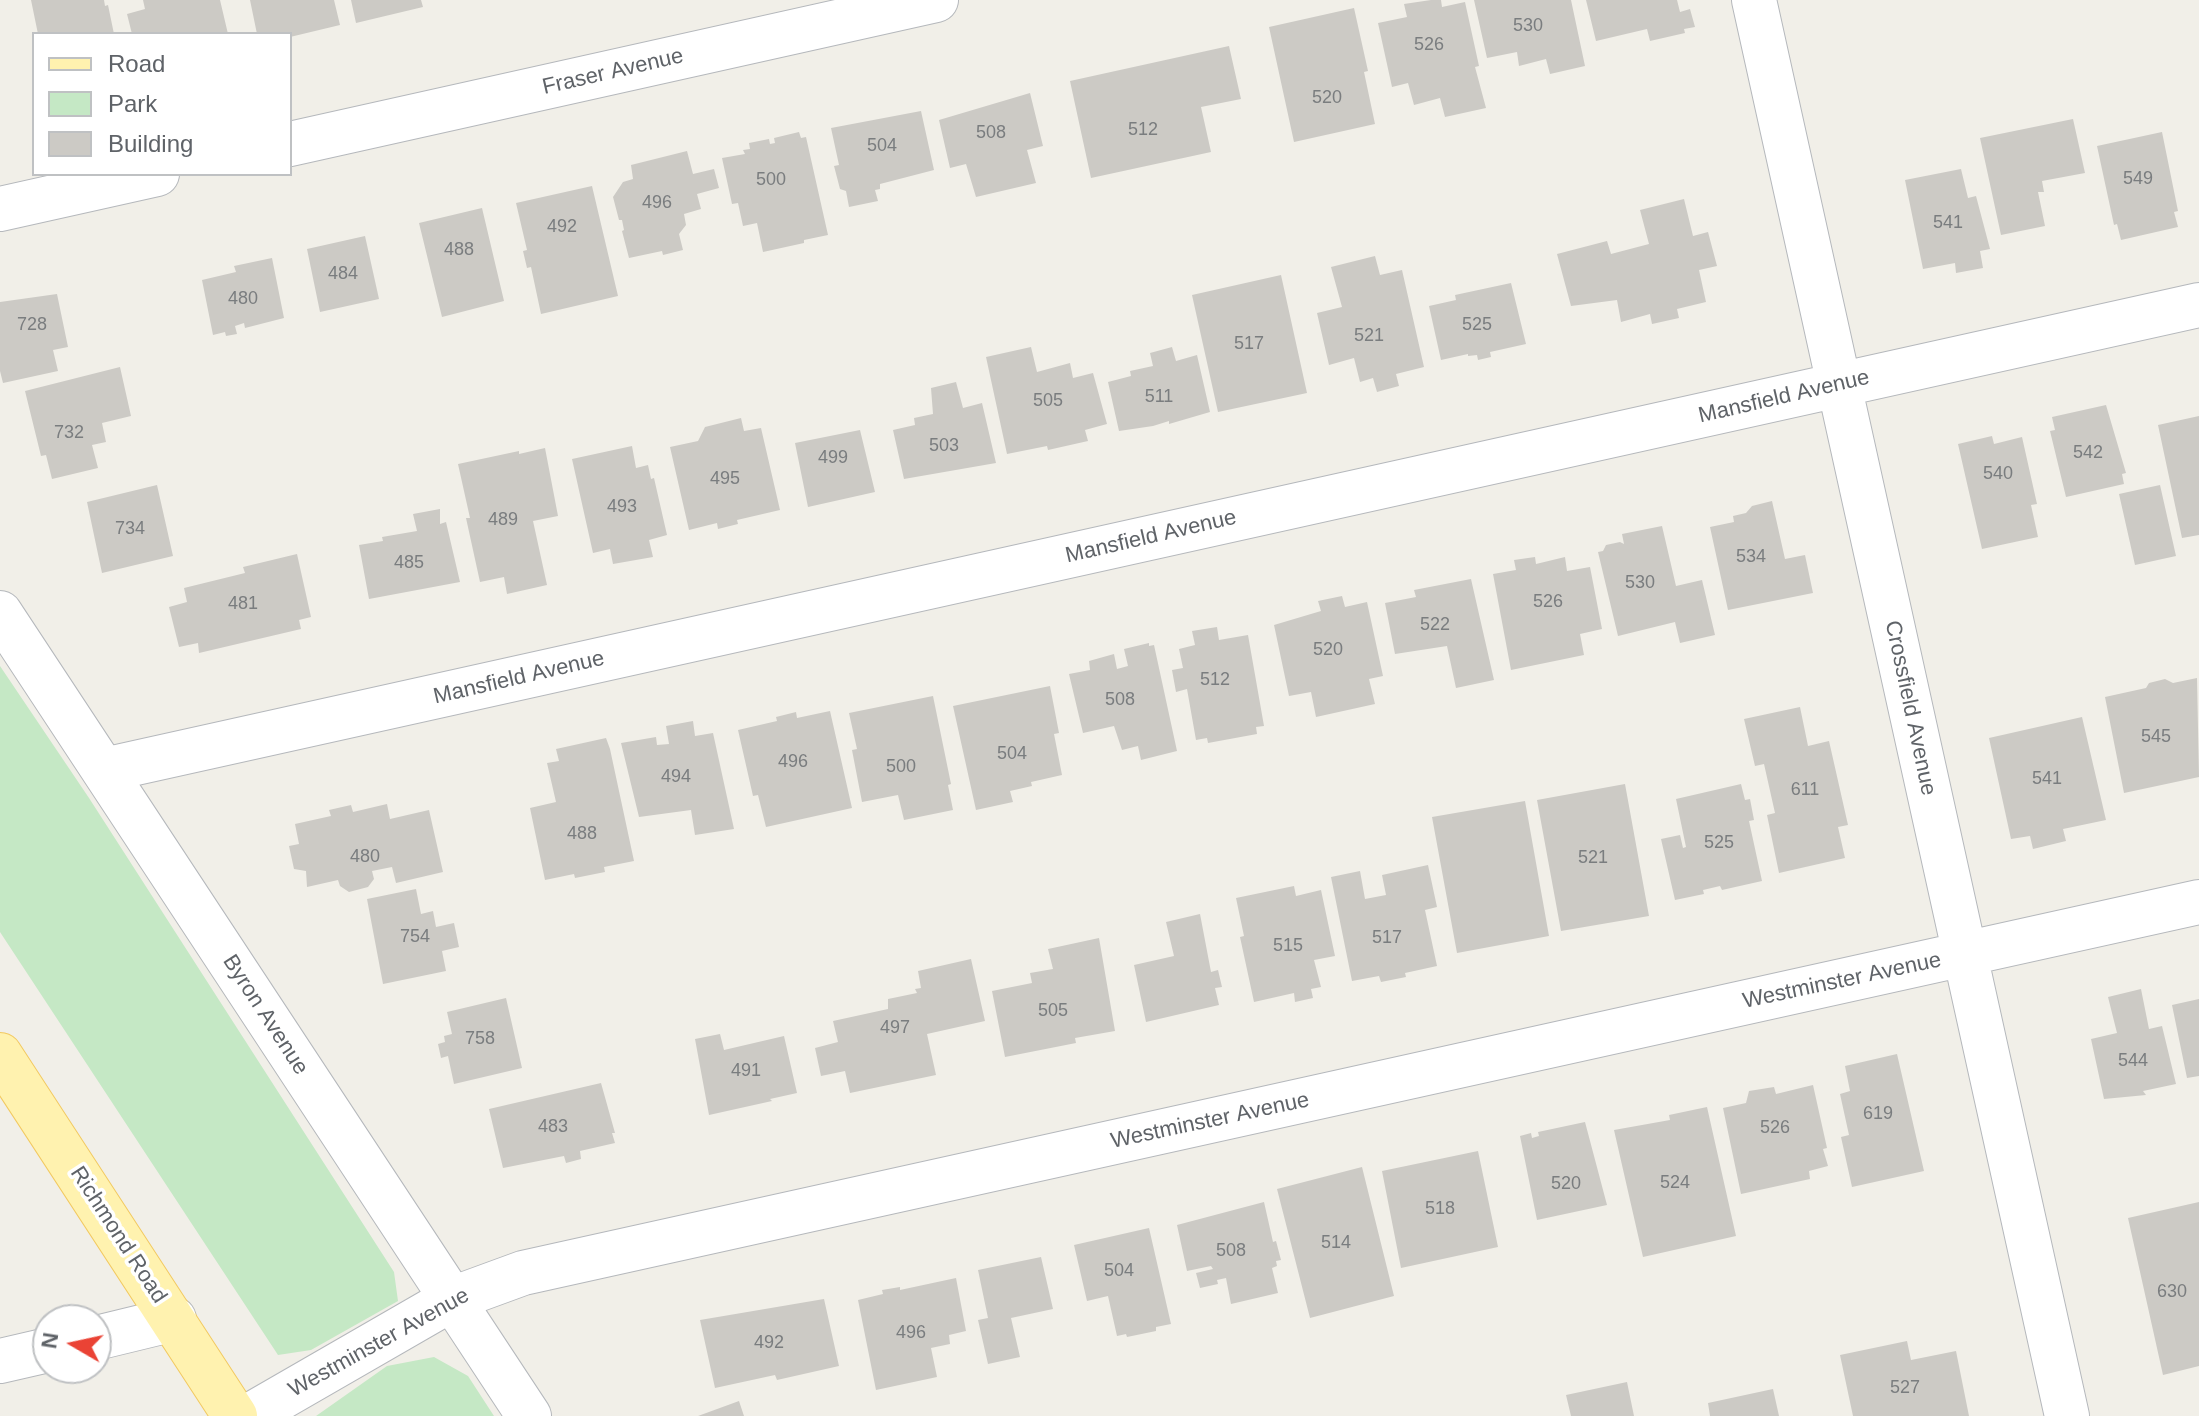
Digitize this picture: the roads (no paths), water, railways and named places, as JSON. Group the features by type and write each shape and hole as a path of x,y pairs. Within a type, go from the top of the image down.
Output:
{"main road":[{"name":"Richmond Road","path":"0,1055 235,1416"}],"street":[{"name":"Fraser Avenue","path":"292,144 936,0"},
{"name":"Crossfield Avenue","path":"1754,0 2067,1416"},
{"path":"0,209 148,176"},
{"name":"Mansfield Avenue","path":"104,770 2199,305"},
{"name":"Byron Avenue","path":"0,613 529,1416"},
{"name":"Westminster Avenue","path":"249,1416 452,1299 523,1273 2199,902"},
{"path":"112,1334 174,1319"},
{"path":"0,1361 32,1354"}]}
